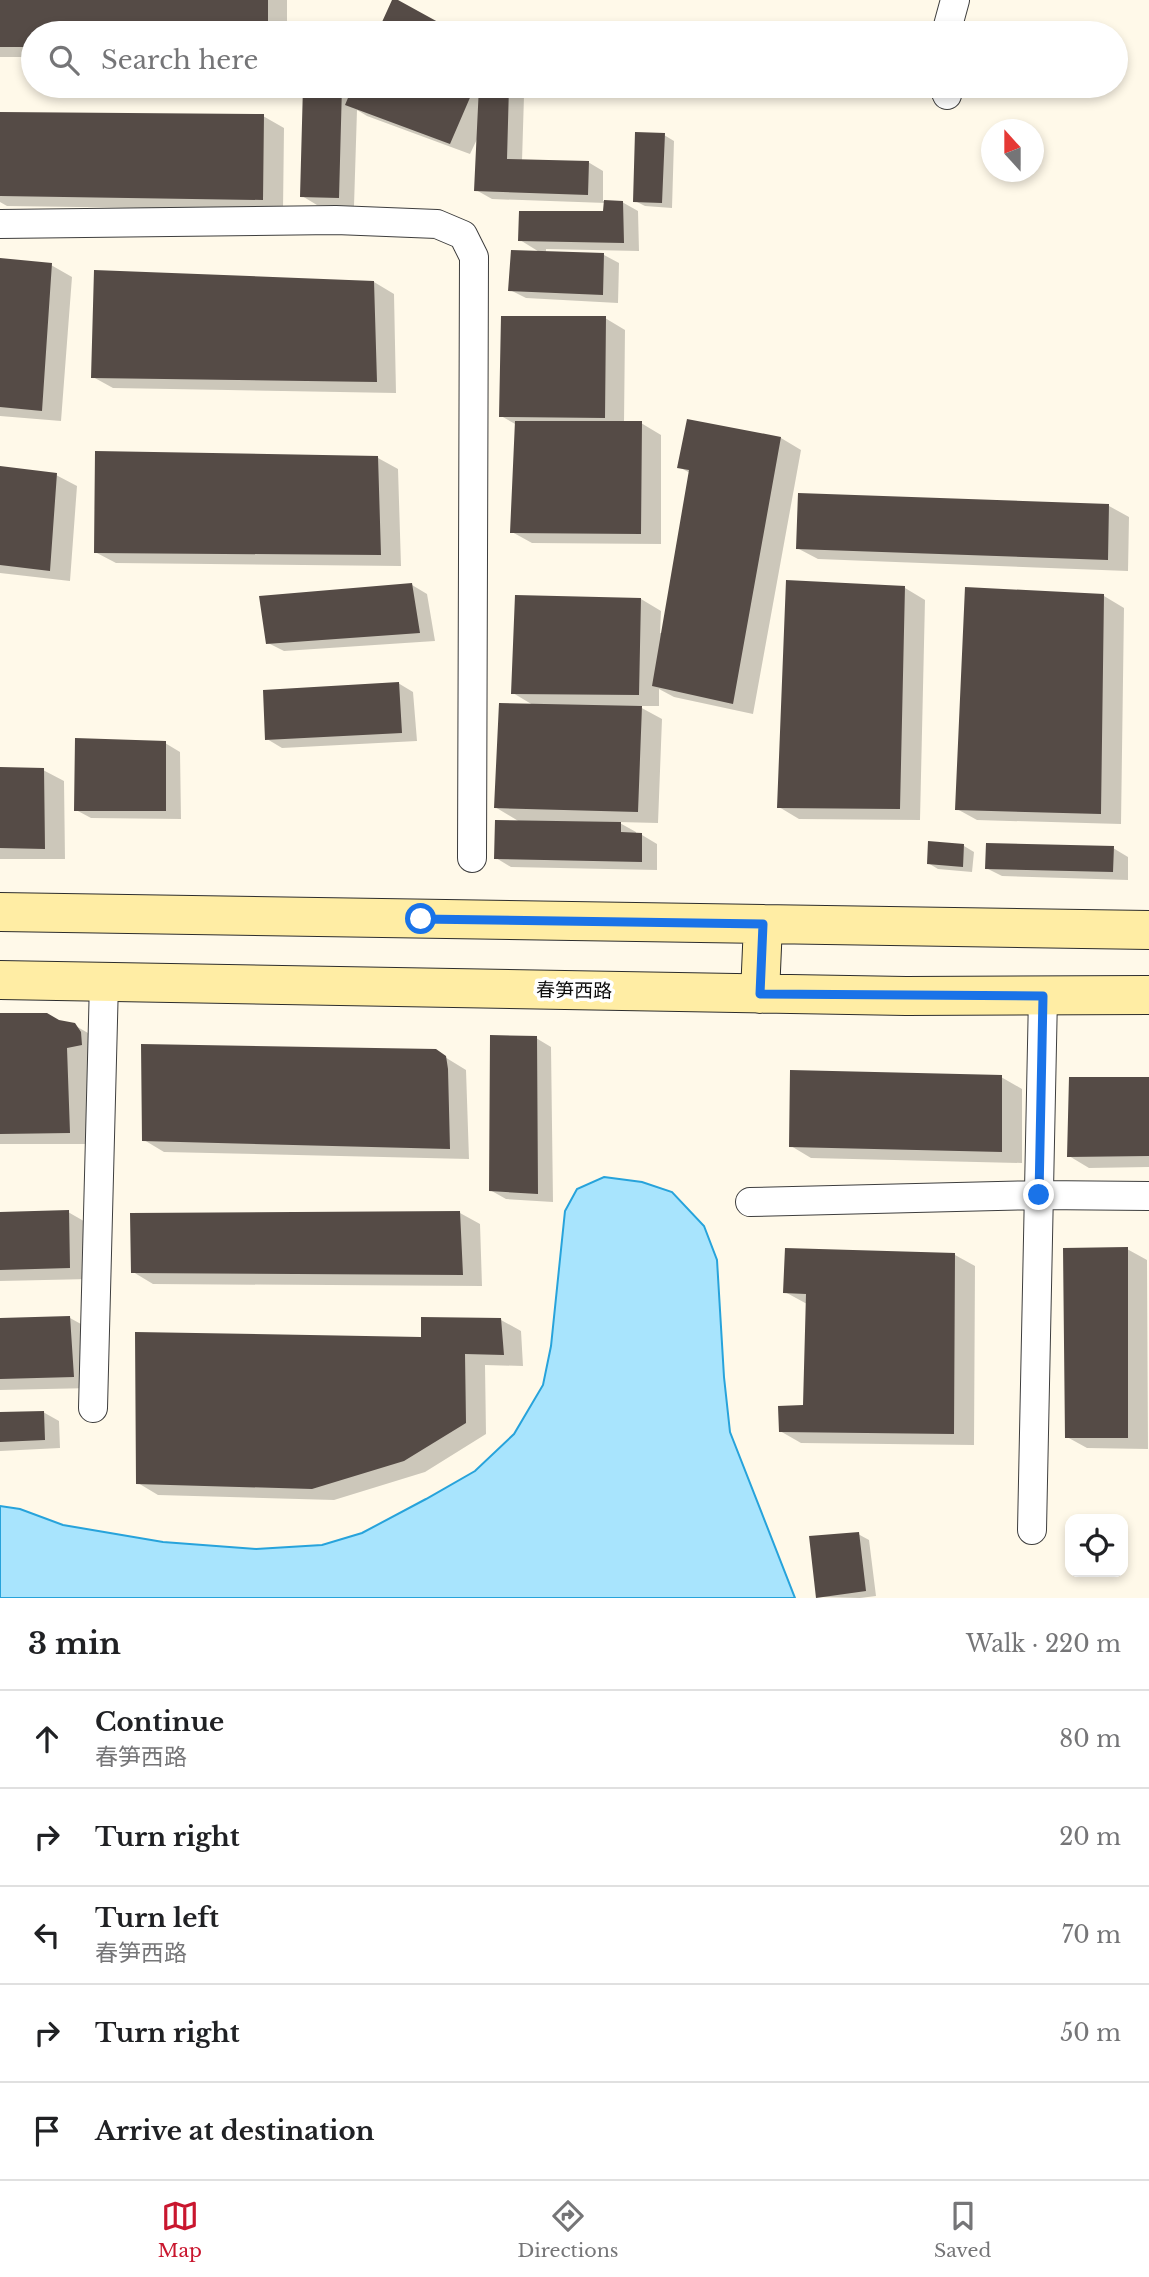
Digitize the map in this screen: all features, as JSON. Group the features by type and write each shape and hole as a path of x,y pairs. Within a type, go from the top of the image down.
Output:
{"main road":[{"path":"0,912 1149,930"},
{"path":"760,994 763,924"},
{"name":"春笋西路","path":"0,980 760,994 1149,995"}],"street":[{"path":"949,21 955,0"},
{"path":"0,224 336,220 437,224 463,235 474,257 472,858"},
{"path":"93,1408 104,982"},
{"path":"1032,1530 1043,996"},
{"path":"750,1202 1039,1195 1149,1196"}],"water":[{"path":"604,1177 642,1182 672,1192 704,1226 717,1260 730,1432 795,1598 0,1598 0,1506 20,1509 63,1525 163,1542 256,1549 322,1545 362,1533 475,1471 514,1434 543,1385 551,1346 565,1211 577,1189"}],"building":[{"path":"0,0 268,0 268,21 21,21 21,47 0,47"},
{"path":"392,0 398,0 436,21 382,21"},
{"path":"303,98 342,98 339,198 300,197"},
{"path":"348,98 470,98 450,144 345,105"},
{"path":"478,98 509,98 507,159 589,161 588,195 474,191"},
{"path":"0,112 264,114 263,200 0,196"},
{"path":"635,132 665,133 662,203 633,202"},
{"path":"604,200 623,201 624,243 518,241 519,211 603,211"},
{"path":"511,250 604,253 603,295 508,291"},
{"path":"0,258 52,263 42,411 0,407"},
{"path":"94,270 374,281 377,382 91,378"},
{"path":"501,316 606,316 605,418 499,417"},
{"path":"687,419 781,437 733,704 652,686 689,470 677,468"},
{"path":"515,421 642,421 641,534 510,533"},
{"path":"95,451 378,456 381,555 94,553"},
{"path":"0,466 57,473 50,571 0,565"},
{"path":"798,493 1109,504 1108,560 796,549"},
{"path":"786,580 905,586 900,809 777,808"},
{"path":"412,583 420,633 266,644 259,596"},
{"path":"965,587 1104,594 1101,814 955,810"},
{"path":"515,595 641,598 639,695 511,694"},
{"path":"399,682 402,733 265,740 263,690"},
{"path":"499,703 642,706 638,812 494,808"},
{"path":"75,738 166,741 166,811 74,811"},
{"path":"0,767 44,768 45,849 0,848"},
{"path":"495,820 621,822 621,832 642,833 642,862 494,859"},
{"path":"928,841 964,844 963,867 927,864"},
{"path":"986,843 1114,846 1113,872 985,869"},
{"path":"0,1013 47,1013 59,1020 75,1023 81,1032 82,1045 67,1048 70,1133 0,1134"},
{"path":"490,1035 537,1036 538,1194 489,1191"},
{"path":"141,1044 436,1049 446,1056 448,1069 450,1149 142,1141"},
{"path":"790,1070 1002,1075 1002,1152 789,1147"},
{"path":"1069,1077 1149,1077 1149,1156 1067,1157"},
{"path":"69,1210 70,1268 0,1270 0,1212"},
{"path":"460,1211 463,1275 131,1273 130,1213"},
{"path":"1128,1247 1128,1438 1065,1438 1063,1248"},
{"path":"785,1248 955,1253 954,1434 779,1432 778,1406 803,1405 806,1294 783,1293"},
{"path":"70,1316 74,1377 0,1379 0,1318"},
{"path":"421,1317 501,1318 504,1355 465,1354 466,1423 404,1461 312,1489 136,1484 135,1332 421,1337"},
{"path":"44,1411 45,1440 0,1442 0,1412"},
{"path":"859,1532 866,1591 816,1598 809,1536"}],"route":[{"path":"421,919 763,924 760,994 1043,996 1039,1195"}]}
